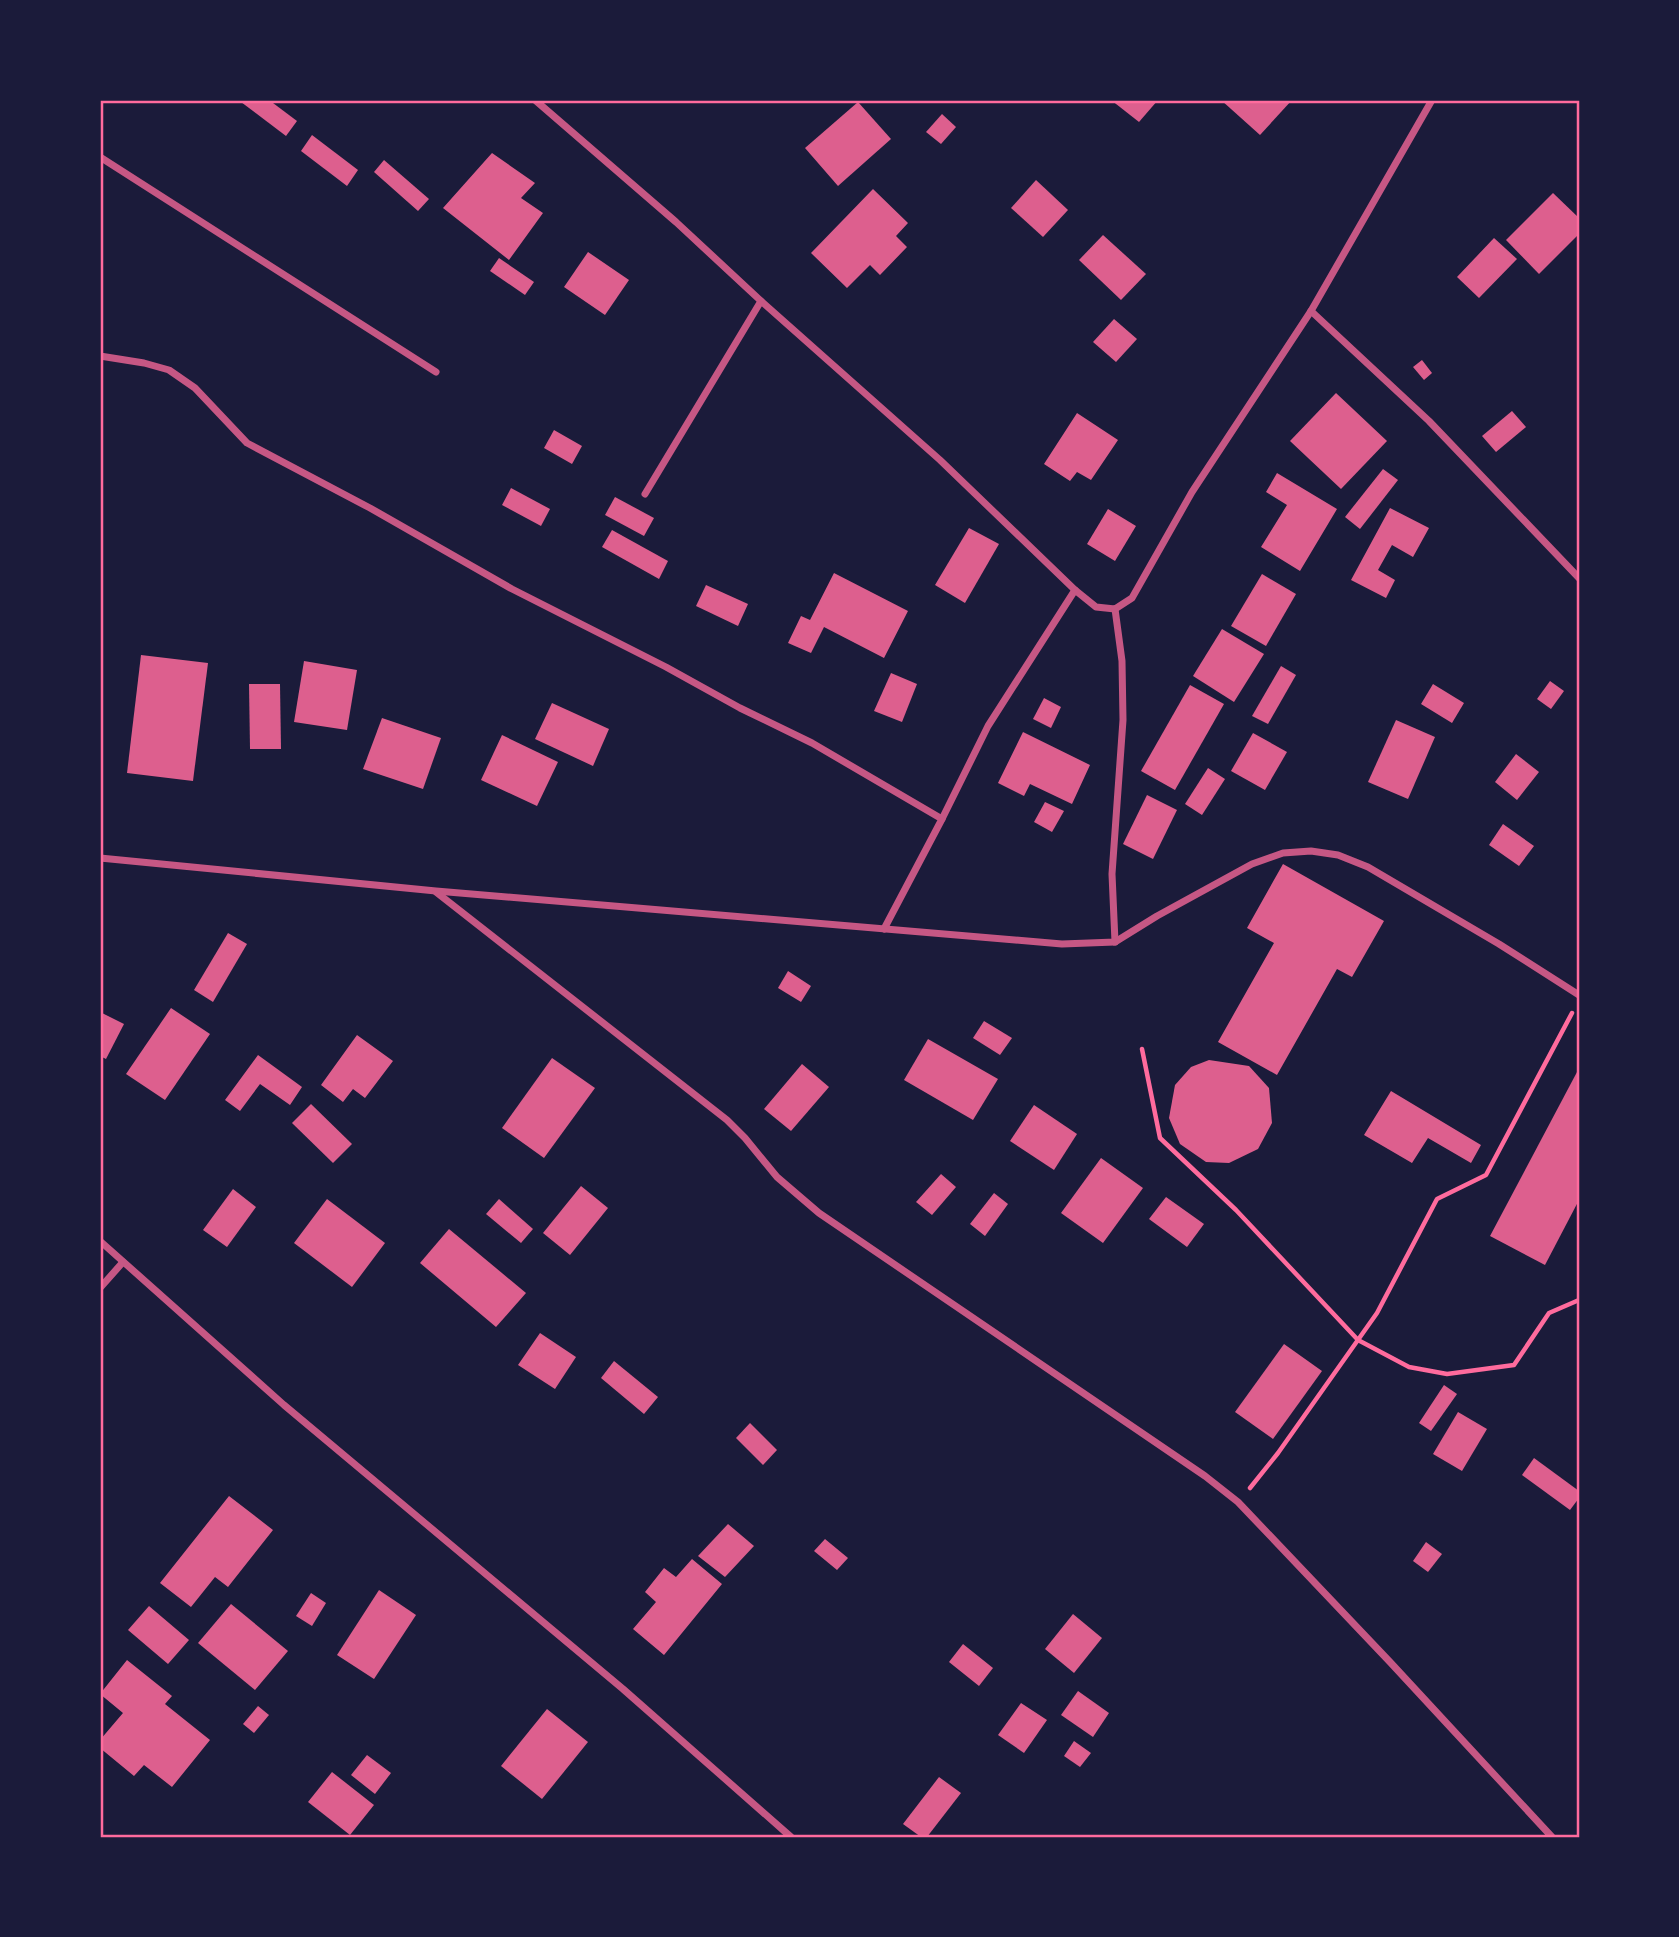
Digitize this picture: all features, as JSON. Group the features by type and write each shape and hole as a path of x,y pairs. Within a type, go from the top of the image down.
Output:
{"street":[{"path":"536,100 940,460 1075,590 1096,607 1115,608 1132,598 1192,492 1311,311 1433,100"},
{"path":"100,157 436,372"},
{"path":"645,494 761,301"},
{"path":"1311,311 1429,421 1579,578"},
{"path":"100,356 169,370 195,388 247,443 370,508 512,589 813,743 942,818"},
{"path":"884,929 988,726 1075,590"},
{"path":"1115,608 1122,661 1123,720 1112,874 1115,942"},
{"path":"100,858 436,891 1062,944 1115,942 1252,864 1283,853 1311,851 1338,855 1368,867 1499,944 1579,995"},
{"path":"436,891 727,1120 777,1177 819,1213 1205,1476 1238,1502 1552,1837"},
{"path":"100,1241 284,1405 623,1689 791,1837"},
{"path":"100,1288 123,1262"}],"path":[{"path":"1238,1502 1278,1453 1377,1313 1437,1199 1486,1175 1574,1009"},
{"path":"1142,1049 1160,1138 1236,1210 1358,1340 1409,1367 1447,1374 1514,1365 1549,1313 1579,1300"}],"building":[{"path":"269,100 297,121 286,136 241,102"},
{"path":"1111,100 1158,100 1139,122"},
{"path":"1221,100 1292,100 1260,135"},
{"path":"858,102 891,139 838,186 805,148"},
{"path":"942,114 956,127 941,144 926,132"},
{"path":"312,135 358,170 347,186 301,151"},
{"path":"492,153 535,183 521,198 543,213 509,260 443,208"},
{"path":"384,160 429,199 418,211 374,172"},
{"path":"1036,180 1068,210 1043,237 1011,208"},
{"path":"873,189 908,223 896,236 907,247 880,275 870,265 847,288 811,253"},
{"path":"1553,193 1579,218 1579,234 1539,274 1506,240"},
{"path":"1103,235 1146,274 1121,300 1079,260"},
{"path":"1494,238 1517,259 1479,298 1457,277"},
{"path":"588,252 629,280 605,315 564,287"},
{"path":"499,258 534,282 525,295 490,271"},
{"path":"1114,319 1137,339 1116,362 1093,342"},
{"path":"1422,360 1432,373 1424,380 1413,367"},
{"path":"1336,393 1387,441 1341,489 1290,441"},
{"path":"1512,411 1526,427 1496,452 1482,436"},
{"path":"1077,413 1118,440 1091,480 1077,472 1070,481 1044,464"},
{"path":"554,430 582,446 572,464 544,448"},
{"path":"1383,469 1398,480 1360,529 1345,517"},
{"path":"1277,473 1337,509 1300,571 1261,547 1287,505 1266,492"},
{"path":"511,488 550,509 541,526 502,505"},
{"path":"615,497 654,518 644,536 605,515"},
{"path":"1390,508 1429,528 1413,557 1392,545 1378,570 1395,580 1386,598 1351,580"},
{"path":"1108,509 1136,526 1115,561 1087,544"},
{"path":"969,528 999,544 965,603 935,585"},
{"path":"612,530 668,561 659,579 602,547"},
{"path":"834,573 908,611 884,658 824,627 811,653 788,643 801,616 810,620"},
{"path":"1262,574 1296,594 1266,646 1231,626"},
{"path":"706,585 748,604 738,626 696,606"},
{"path":"1222,629 1264,654 1234,702 1193,676"},
{"path":"141,655 208,663 193,781 127,773"},
{"path":"304,661 357,670 347,730 294,722"},
{"path":"1281,666 1296,675 1268,724 1252,716"},
{"path":"891,673 917,684 902,722 874,711"},
{"path":"1550,681 1564,691 1551,709 1537,699"},
{"path":"249,684 280,684 281,749 250,749"},
{"path":"1433,684 1464,703 1452,723 1421,704"},
{"path":"1190,685 1224,704 1175,790 1141,771"},
{"path":"1044,698 1061,707 1051,728 1033,719"},
{"path":"552,703 609,729 593,766 535,739"},
{"path":"382,718 441,738 423,789 363,769"},
{"path":"1396,720 1435,737 1408,799 1368,782"},
{"path":"1023,732 1090,765 1072,804 1030,784 1024,796 998,783"},
{"path":"1253,733 1287,752 1265,790 1231,771"},
{"path":"502,735 558,762 537,806 481,780"},
{"path":"1516,754 1539,772 1517,800 1495,782"},
{"path":"1208,768 1225,779 1202,815 1185,804"},
{"path":"1147,795 1177,810 1153,859 1123,844"},
{"path":"1045,802 1064,811 1052,832 1034,822"},
{"path":"1503,824 1534,846 1519,866 1489,845"},
{"path":"1283,864 1384,921 1352,977 1337,969 1277,1075 1218,1042 1274,943 1247,928"},
{"path":"228,933 247,944 213,1002 194,990"},
{"path":"788,971 811,986 801,1002 778,988"},
{"path":"171,1008 210,1034 165,1100 126,1074"},
{"path":"100,1012 124,1024 106,1059 100,1056"},
{"path":"984,1021 1012,1038 1000,1055 973,1038"},
{"path":"357,1035 393,1061 365,1098 353,1089 343,1102 321,1085"},
{"path":"928,1039 998,1079 973,1120 904,1080"},
{"path":"258,1055 302,1087 290,1105 260,1084 240,1111 225,1100"},
{"path":"552,1058 595,1088 544,1158 502,1128"},
{"path":"1209,1060 1249,1066 1269,1088 1272,1123 1258,1149 1229,1163 1206,1162 1180,1144 1169,1118 1175,1085 1191,1067"},
{"path":"802,1064 829,1087 791,1131 764,1109"},
{"path":"1577,1072 1579,1200 1545,1265 1490,1236"},
{"path":"1391,1091 1481,1145 1471,1163 1428,1138 1412,1163 1364,1135"},
{"path":"311,1104 352,1144 333,1163 292,1123"},
{"path":"1034,1105 1077,1134 1054,1170 1010,1141"},
{"path":"1101,1158 1143,1188 1103,1243 1061,1213"},
{"path":"941,1174 956,1187 932,1215 916,1202"},
{"path":"581,1186 608,1208 570,1255 543,1233"},
{"path":"233,1189 256,1207 227,1247 203,1230"},
{"path":"994,1193 1008,1204 985,1236 970,1224"},
{"path":"1166,1197 1204,1224 1187,1247 1149,1219"},
{"path":"327,1199 385,1243 352,1287 294,1243"},
{"path":"499,1199 533,1229 521,1243 486,1214"},
{"path":"449,1229 526,1293 496,1327 420,1263"},
{"path":"540,1333 576,1357 555,1389 518,1365"},
{"path":"1284,1344 1322,1371 1273,1439 1235,1412"},
{"path":"614,1361 658,1397 644,1414 601,1378"},
{"path":"1444,1385 1457,1394 1431,1431 1419,1423"},
{"path":"1458,1412 1487,1429 1462,1471 1433,1454"},
{"path":"750,1423 777,1450 763,1465 736,1438"},
{"path":"1534,1458 1579,1491 1579,1498 1570,1510 1522,1475"},
{"path":"229,1496 273,1530 228,1587 215,1577 191,1607 160,1583"},
{"path":"728,1524 754,1546 725,1577 698,1556"},
{"path":"825,1539 848,1558 837,1570 814,1551"},
{"path":"1426,1542 1442,1554 1428,1572 1413,1561"},
{"path":"692,1559 722,1584 664,1655 633,1629 656,1602 645,1592 664,1568 676,1577"},
{"path":"379,1590 416,1615 374,1679 337,1655"},
{"path":"311,1593 326,1603 312,1626 296,1616"},
{"path":"231,1604 288,1651 255,1690 198,1643"},
{"path":"149,1606 189,1640 168,1664 128,1630"},
{"path":"1073,1614 1102,1638 1074,1673 1045,1649"},
{"path":"963,1644 993,1668 979,1686 949,1662"},
{"path":"127,1660 172,1696 165,1704 210,1740 172,1787 144,1765 134,1776 100,1748 100,1740 123,1713 100,1694"},
{"path":"1078,1691 1109,1713 1093,1737 1061,1715"},
{"path":"1021,1703 1047,1720 1024,1753 998,1735"},
{"path":"258,1706 269,1715 254,1733 243,1724"},
{"path":"547,1709 588,1742 542,1799 501,1766"},
{"path":"1074,1741 1091,1753 1080,1767 1064,1756"},
{"path":"367,1755 391,1773 375,1794 351,1775"},
{"path":"332,1772 374,1805 350,1835 308,1802"},
{"path":"939,1777 961,1793 927,1837 921,1837 903,1824"}]}
